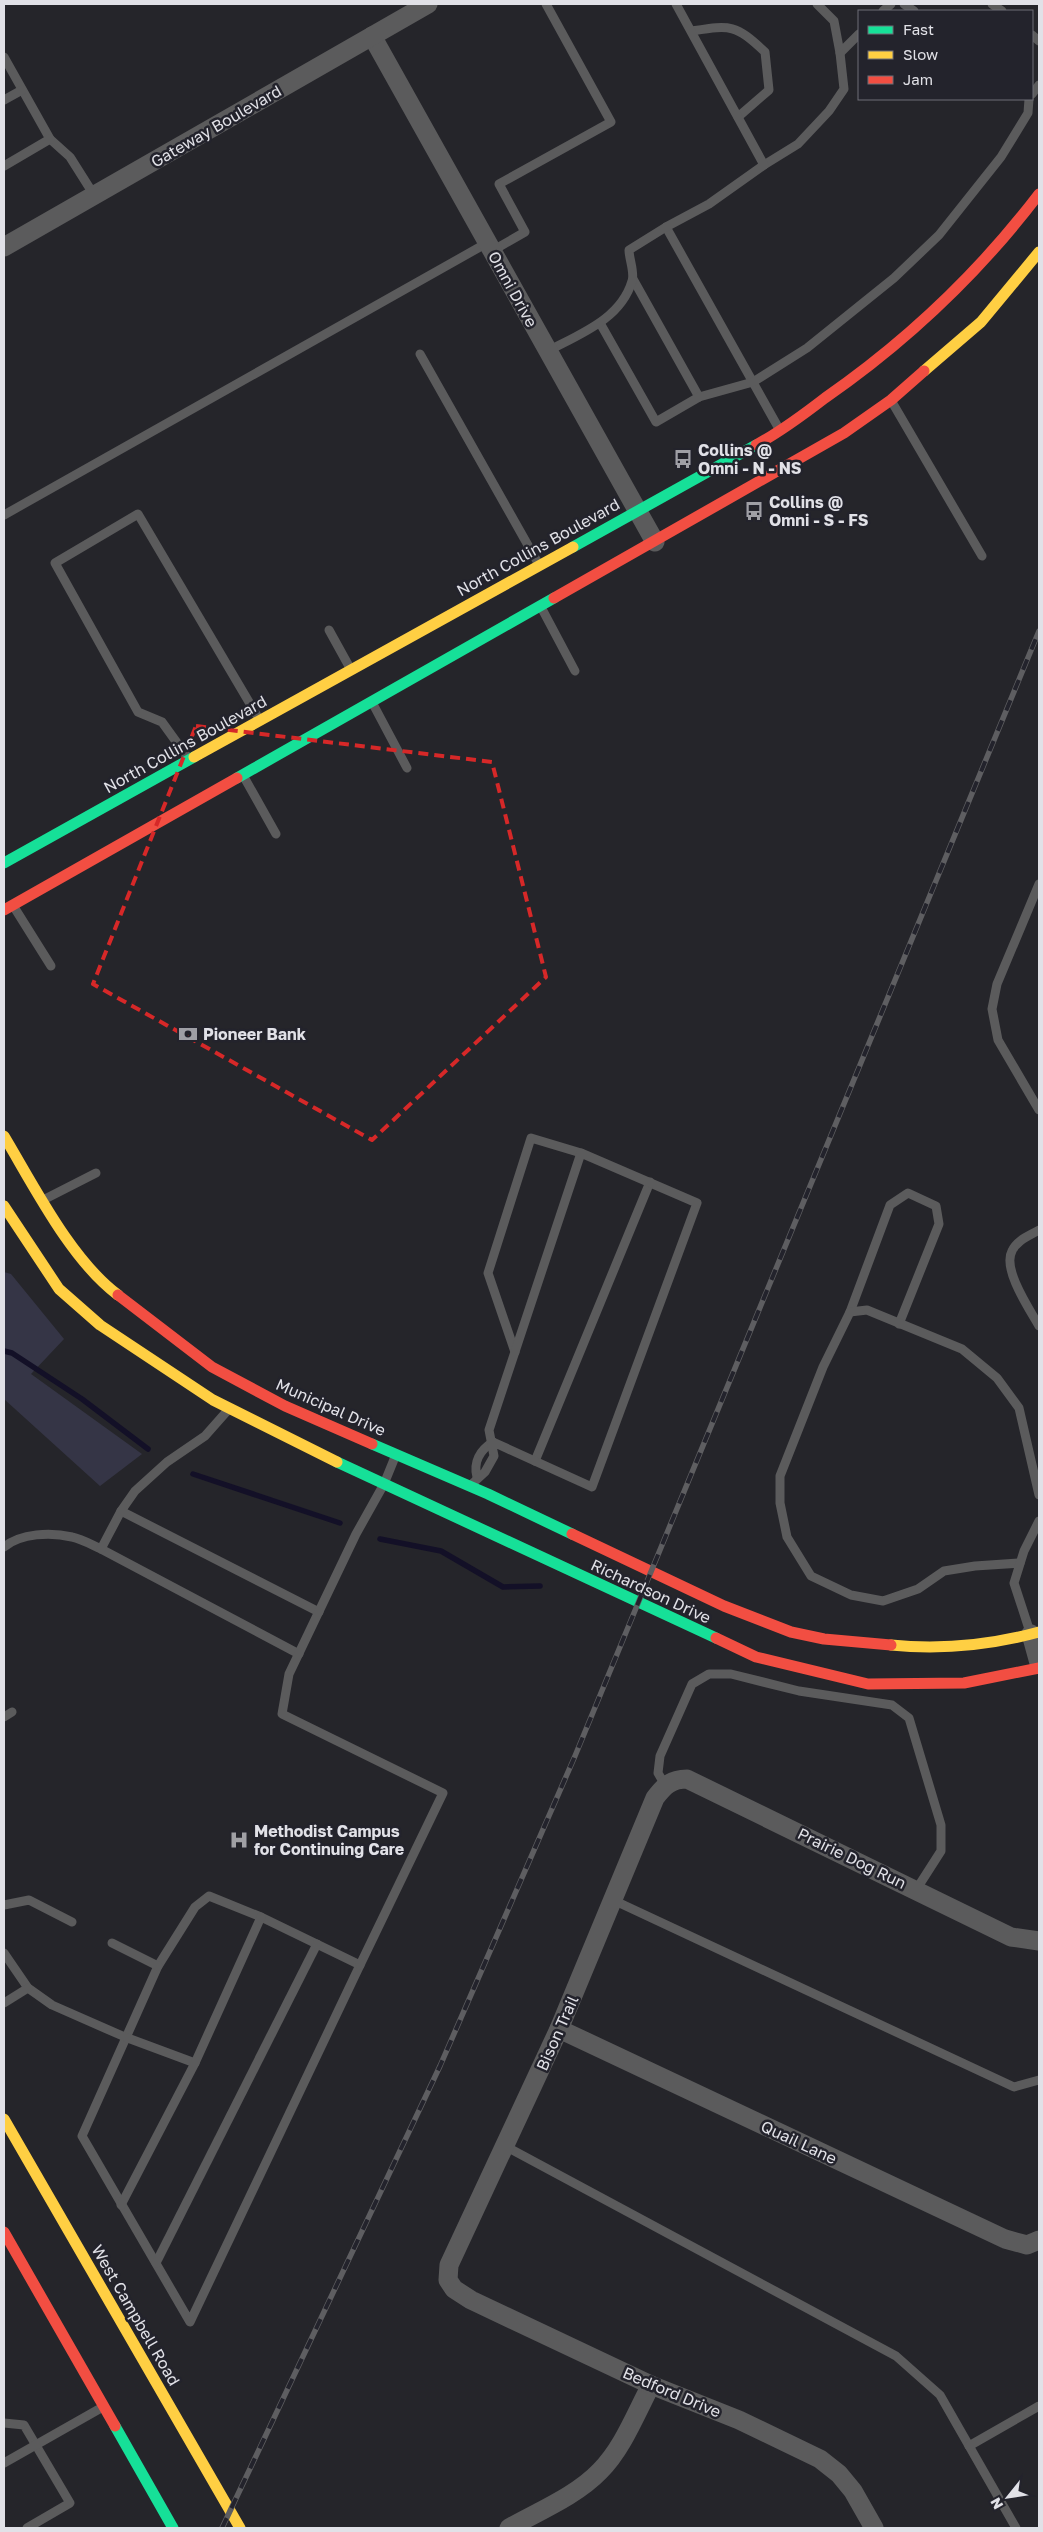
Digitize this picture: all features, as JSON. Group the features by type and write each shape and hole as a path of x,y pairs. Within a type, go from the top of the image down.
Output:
{"main road":[{"name":"North Collins Boulevard","path":"4,863 780,430 872,365 947,300 1000,245 1039,194"},
{"path":"8,908 844,433 891,400 981,322 1039,252"},
{"path":"420,644 456,612"},
{"path":"372,702 387,678"},
{"path":"321,687 340,691"},
{"path":"356,696 372,702"},
{"name":"Municipal Drive","path":"4,1136 38,1203 108,1288 212,1367 237,1397 271,1430"},
{"name":"Municipal Drive","path":"4,1206 59,1289 100,1325 153,1362 237,1397 284,1406 471,1486 724,1606"},
{"name":"Richardson Drive","path":"271,1430 384,1484 458,1514 756,1657 794,1668 868,1684 964,1683 1039,1668"},
{"name":"Richardson Drive","path":"724,1606 791,1632 824,1639 898,1646 941,1647 976,1644 1035,1633"},
{"name":"West Campbell Road","path":"4,2119 240,2528"},
{"path":"4,2232 173,2528"}],"street":[{"name":"Gateway Boulevard","path":"4,247 428,4"},
{"name":"Omni Drive","path":"372,36 655,542"},
{"path":"1035,1633 1039,1663"},
{"name":"Prairie Dog Run","path":"665,1785 678,1779 687,1780 1012,1936 1039,1941"},
{"name":"Bison Trail","path":"448,2280 449,2266 559,2029 655,1798 665,1785"},
{"name":"Quail Lane","path":"559,2029 1005,2239 1027,2245 1039,2240"},
{"name":"Bedford Drive","path":"448,2280 454,2289 471,2300 651,2385 739,2420 820,2459 839,2474 853,2490 874,2528"},
{"path":"509,2528 574,2492 600,2472 614,2452 651,2385"}],"lane":[{"path":"4,515 489,247 525,232 499,184 611,122 546,4"},
{"path":"676,4 764,165"},
{"path":"699,397 633,279 629,250 709,204 764,165 798,144 829,111 844,89 840,53 834,21 817,4"},
{"path":"692,31 725,26 746,35 765,52 768,90 738,117"},
{"path":"840,53 858,35"},
{"path":"4,57 50,139 70,158 94,196"},
{"path":"4,100 22,90"},
{"path":"600,323 656,422 699,397 753,382 807,348 894,278 939,234 1001,157 1028,113 1029,100"},
{"path":"4,166 50,139"},
{"path":"666,227 780,430"},
{"path":"548,351 600,323 618,307 633,279"},
{"path":"420,354 540,565"},
{"path":"891,400 982,556"},
{"path":"190,760 162,722 138,712 55,564 138,514 260,721"},
{"path":"540,607 576,671"},
{"path":"329,630 351,670"},
{"path":"372,702 407,768"},
{"path":"243,775 276,834"},
{"path":"1039,884 997,984 992,1009 998,1040 1039,1110"},
{"path":"8,908 51,966"},
{"path":"492,1442 592,1487 698,1203 581,1153 532,1138 488,1272 515,1353"},
{"path":"492,1442 489,1430 581,1153"},
{"path":"38,1203 96,1173"},
{"path":"535,1461 650,1182"},
{"path":"899,1324 940,1224 936,1206 908,1193 890,1205 850,1312 823,1367 780,1476 780,1503 787,1537 811,1576 850,1596 883,1601 918,1589 944,1571 975,1566 1020,1563"},
{"path":"1039,1230 1021,1240 1012,1251 1009,1259 1011,1272 1039,1326"},
{"path":"850,1312 867,1310 962,1349 997,1378 1019,1408 1039,1495"},
{"path":"101,1549 121,1511 135,1491 167,1462 205,1436 237,1397"},
{"path":"471,1486 475,1468 483,1448 492,1442"},
{"path":"360,1965 261,1916 208,1896 195,1907 158,1966 82,2136 190,2322 444,1793 282,1714 289,1674 356,1534 384,1484 396,1454"},
{"path":"121,1511 319,1612"},
{"path":"1035,1633 1014,1583 1024,1551 1039,1521"},
{"path":"4,1547 10,1542 38,1534 72,1537 101,1549 299,1654"},
{"path":"665,1785 658,1773 660,1756 692,1684 709,1674 730,1674 799,1692 892,1705 909,1718 941,1825 941,1851 916,1890"},
{"path":"4,1905 29,1900 72,1922"},
{"path":"613,1900 1014,2087 1039,2080"},
{"path":"121,2205 195,2063 261,1916"},
{"path":"112,1943 158,1966"},
{"path":"156,2263 316,1944"},
{"path":"5,1958 28,1988 52,2005 125,2037 195,2063"},
{"path":"4,2003 28,1988"},
{"path":"504,2146 896,2356 940,2396 1016,2528"},
{"path":"969,2446 1039,2406"},
{"path":"4,2463 104,2407"},
{"path":"4,2423 24,2425 70,2503 27,2528"}],"highlighted area":[{"path":"196,726 492,762 546,977 372,1140 93,984"}],"shaded area":[{"path":"4,1272 11,1274 64,1339 31,1374 142,1454 100,1486 4,1399"}],"waterway":[{"path":"4,1351 12,1353 82,1399 148,1449"},
{"path":"193,1474 340,1523"},
{"path":"380,1539 441,1551 503,1587 540,1586"}],"railway":[{"path":"222,2528 440,2066 575,1756 1039,631"}],"traffic: fast":[{"path":"573,547 756,445"},
{"path":"237,778 554,598"},
{"path":"4,863 194,757"},
{"path":"372,1444 488,1494 572,1534"},
{"path":"337,1462 716,1638"},
{"path":"115,2426 173,2528"}],"traffic: slow":[{"path":"924,371 981,322 1039,252"},
{"path":"194,757 573,547"},
{"path":"4,1136 69,1242 101,1280 118,1295"},
{"path":"4,1206 59,1289 100,1325 213,1400 337,1462"},
{"path":"891,1645 947,1647 1003,1640 1039,1632"},
{"path":"4,2119 240,2528"}],"traffic: jam":[{"path":"756,445 774,435 855,376 913,329 966,279 1039,194"},
{"path":"554,598 844,433 891,400 924,371"},
{"path":"4,910 237,778"},
{"path":"118,1295 212,1367 285,1406 372,1444"},
{"path":"572,1534 724,1606 791,1632 824,1639 891,1645"},
{"path":"716,1638 756,1657 868,1684 964,1683 1039,1668"},
{"path":"4,2232 115,2426"}],"place":[{"name":"Collins @ Omni - N - NS","path":"683,459"},
{"name":"Collins @ Omni - S - FS","path":"754,511"},
{"name":"Pioneer Bank","path":"188,1034"},
{"name":"Methodist Campus for Continuing Care","path":"239,1840"}]}
